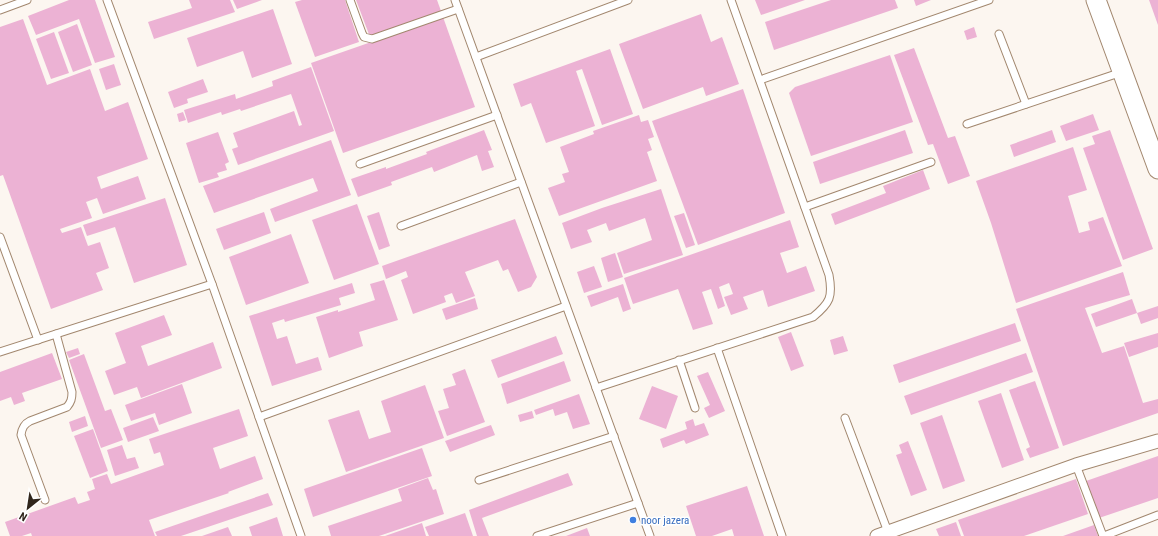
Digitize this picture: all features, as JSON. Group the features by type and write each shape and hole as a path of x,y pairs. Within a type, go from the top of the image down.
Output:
{"street":[{"path":"1096,0 1158,169"},
{"path":"882,534 1076,466 1158,441"}],"lane":[{"path":"0,10 27,0"},
{"path":"107,0 212,284 301,536"},
{"path":"350,0 362,34 364,37 372,39 458,9"},
{"path":"455,0 650,536"},
{"path":"476,57 628,0"},
{"path":"596,388 813,317 823,308 829,299 831,288 829,275 731,0"},
{"path":"760,80 989,0"},
{"path":"999,34 1026,104"},
{"path":"966,124 1122,72"},
{"path":"360,164 497,115"},
{"path":"805,207 931,162"},
{"path":"401,226 521,182"},
{"path":"0,237 38,340"},
{"path":"0,352 212,284"},
{"path":"259,417 566,306"},
{"path":"45,500 21,435 25,424 30,420 62,410 67,407 72,398 72,392 56,334"},
{"path":"717,348 782,536"},
{"path":"679,360 695,408"},
{"path":"845,418 882,534"},
{"path":"479,480 614,436"},
{"path":"1076,466 1103,536 1158,515"},
{"path":"537,536 638,503"}],"building":[{"path":"69,0 95,0 115,57 95,63 79,19 36,35 28,16"},
{"path":"189,0 230,0 235,12 154,39 148,22 192,8"},
{"path":"233,0 262,0 237,9"},
{"path":"302,0 345,0 359,42 315,57 295,2"},
{"path":"356,0 437,0 441,11 370,37"},
{"path":"755,0 805,0 761,15"},
{"path":"831,0 895,0 898,8 774,50 765,22"},
{"path":"914,0 931,0 916,6"},
{"path":"1149,0 1158,0 1158,25"},
{"path":"273,9 292,64 252,78 243,51 197,67 187,38"},
{"path":"701,14 711,42 722,37 739,84 706,96 703,87 643,109 619,44"},
{"path":"443,17 475,107 343,153 311,63"},
{"path":"23,19 47,85 90,69 105,111 128,102 148,159 97,177 101,189 138,176 146,199 103,214 97,198 86,202 92,218 60,229 62,233 81,227 88,246 100,242 109,268 96,273 103,290 51,309 3,175 0,176 0,27"},
{"path":"77,24 92,65 73,72 58,32"},
{"path":"974,27 977,37 967,40 964,31"},
{"path":"54,32 69,73 51,79 36,39"},
{"path":"914,48 948,138 955,136 970,176 948,184 933,144 928,145 894,55"},
{"path":"610,49 633,114 602,125 582,69 576,71 595,126 546,143 531,103 521,107 513,84"},
{"path":"890,55 913,122 811,156 789,93 795,87"},
{"path":"114,64 121,85 106,90 99,69"},
{"path":"311,67 334,131 238,165 232,149 238,147 233,133 294,111 299,126 302,125 291,94 241,111 240,109 222,115 221,112 188,123 184,110 235,94 236,99 273,86 272,81"},
{"path":"203,79 208,92 187,99 188,103 174,108 168,92"},
{"path":"743,89 785,213 698,245 652,121"},
{"path":"183,112 186,120 179,122 177,114"},
{"path":"1093,114 1099,130 1066,141 1060,126"},
{"path":"639,115 641,122 648,120 654,137 648,139 652,150 647,152 657,181 559,216 548,188 565,182 562,174 569,172 560,147 594,134 593,131"},
{"path":"484,130 492,150 488,151 494,167 482,171 477,155 434,172 432,167 391,182 392,185 358,197 351,179 386,167 386,169 427,154 426,152"},
{"path":"905,130 913,153 820,184 813,162"},
{"path":"1052,130 1056,142 1014,157 1010,145"},
{"path":"1110,130 1153,249 1123,260 1083,148 1095,144 1092,136"},
{"path":"218,132 229,162 225,164 227,170 217,173 219,177 199,183 186,143"},
{"path":"331,140 351,195 275,222 270,209 318,191 313,178 214,213 203,186"},
{"path":"1073,147 1087,190 1068,196 1079,233 1090,230 1088,222 1103,217 1122,266 1016,303 976,181"},
{"path":"923,170 930,189 835,225 831,214 886,193 883,186"},
{"path":"661,189 683,255 624,274 617,253 652,240 645,218 609,231 606,223 587,230 592,242 571,249 562,223"},
{"path":"165,198 187,265 134,283 115,227 87,236 83,225"},
{"path":"357,204 379,264 334,280 312,220"},
{"path":"264,212 271,233 224,250 216,229"},
{"path":"379,212 390,246 379,250 367,216"},
{"path":"684,213 695,245 686,248 674,216"},
{"path":"515,219 537,277 531,287 518,292 508,269 503,271 498,260 465,272 475,296 456,303 452,293 444,296 446,302 413,314 401,280 408,277 406,271 386,279 382,266"},
{"path":"790,220 799,247 780,253 787,273 806,266 815,291 768,307 763,290 743,297 748,309 731,315 724,297 733,294 729,283 719,287 725,306 718,309 711,289 702,292 713,324 693,330 678,289 633,304 624,278"},
{"path":"291,234 309,283 246,305 229,257"},
{"path":"615,253 623,277 608,282 601,258"},
{"path":"594,266 602,287 584,293 577,272"},
{"path":"1123,272 1130,295 1085,308 1102,353 1124,346 1143,403 1158,399 1158,413 1063,446 1016,309"},
{"path":"384,280 398,320 359,332 363,346 329,358 316,317 338,310 338,312 375,300 370,284"},
{"path":"352,283 355,293 339,298 341,305 285,322 284,319 272,323 277,339 287,336 296,364 318,357 322,370 272,386 249,316"},
{"path":"623,284 631,309 623,312 618,297 591,307 587,296"},
{"path":"475,298 478,309 446,320 442,309"},
{"path":"1132,299 1137,313 1096,327 1091,314"},
{"path":"1158,306 1158,318 1141,324 1137,313"},
{"path":"164,315 172,335 141,346 148,366 213,342 222,368 141,398 137,387 114,395 105,371 126,363 115,333"},
{"path":"1015,323 1021,341 899,383 893,365"},
{"path":"791,332 804,366 791,371 778,337"},
{"path":"1158,333 1158,347 1129,357 1124,343"},
{"path":"556,336 563,354 498,378 491,360"},
{"path":"843,336 848,351 834,355 830,340"},
{"path":"78,348 80,354 69,358 66,352"},
{"path":"52,353 62,379 22,393 25,401 14,405 11,397 0,401 0,372"},
{"path":"1026,353 1033,372 911,415 904,396"},
{"path":"84,354 105,411 111,409 123,440 101,448 69,360"},
{"path":"564,361 571,381 507,404 501,384"},
{"path":"465,369 485,422 447,436 438,411 449,408 443,389 456,385 452,374"},
{"path":"708,372 725,411 709,418 704,408 710,405 697,376"},
{"path":"1035,381 1059,448 1030,458 1026,449 1030,447 1009,390"},
{"path":"182,384 192,413 159,425 155,413 131,421 125,405"},
{"path":"425,385 444,438 346,472 328,420 359,410 369,439 391,432 381,401"},
{"path":"652,386 678,396 666,429 639,419"},
{"path":"1001,393 1024,460 1002,468 978,401"},
{"path":"579,394 590,424 573,429 567,412 555,416 553,409 536,415 534,410"},
{"path":"239,409 248,436 213,448 220,469 255,456 263,479 228,492 229,493 149,520 155,536 32,536 31,533 22,536 10,536 5,522 75,497 78,504 90,500 87,492 95,489 92,479 107,474 111,484 164,465 160,452 154,454 149,439"},
{"path":"532,411 534,418 520,422 518,415"},
{"path":"942,415 965,481 943,489 920,423"},
{"path":"85,416 88,426 72,432 69,422"},
{"path":"153,417 159,431 128,442 123,428"},
{"path":"693,419 695,426 704,423 709,435 686,444 684,440 663,448 660,439 687,429 685,422"},
{"path":"491,425 495,435 450,452 445,441"},
{"path":"93,429 108,471 90,478 74,436"},
{"path":"908,441 927,490 911,496 896,455 902,453 899,445"},
{"path":"122,445 127,459 135,457 139,468 115,476 107,450"},
{"path":"422,448 432,476 313,517 304,489"},
{"path":"1158,456 1158,498 1099,518 1086,481"},
{"path":"568,473 573,485 482,518 489,536 477,536 469,510"},
{"path":"428,478 433,490 436,489 444,514 379,536 331,536 328,526 402,501 398,489"},
{"path":"1076,479 1088,514 1024,536 964,536 958,520"},
{"path":"747,486 764,536 734,536 732,529 712,536 696,536 686,506"},
{"path":"268,493 273,505 181,536 157,536 155,532"},
{"path":"465,513 473,536 429,536 425,527"},
{"path":"277,517 283,536 252,536 249,527"},
{"path":"956,522 961,536 939,536 936,529"},
{"path":"422,523 426,536 385,536"},
{"path":"1094,525 1098,536 1063,536"},
{"path":"228,527 232,536 202,536"},
{"path":"587,528 590,536 566,536"}],"place":[{"name":"noor jazera","path":"633,520"}]}
